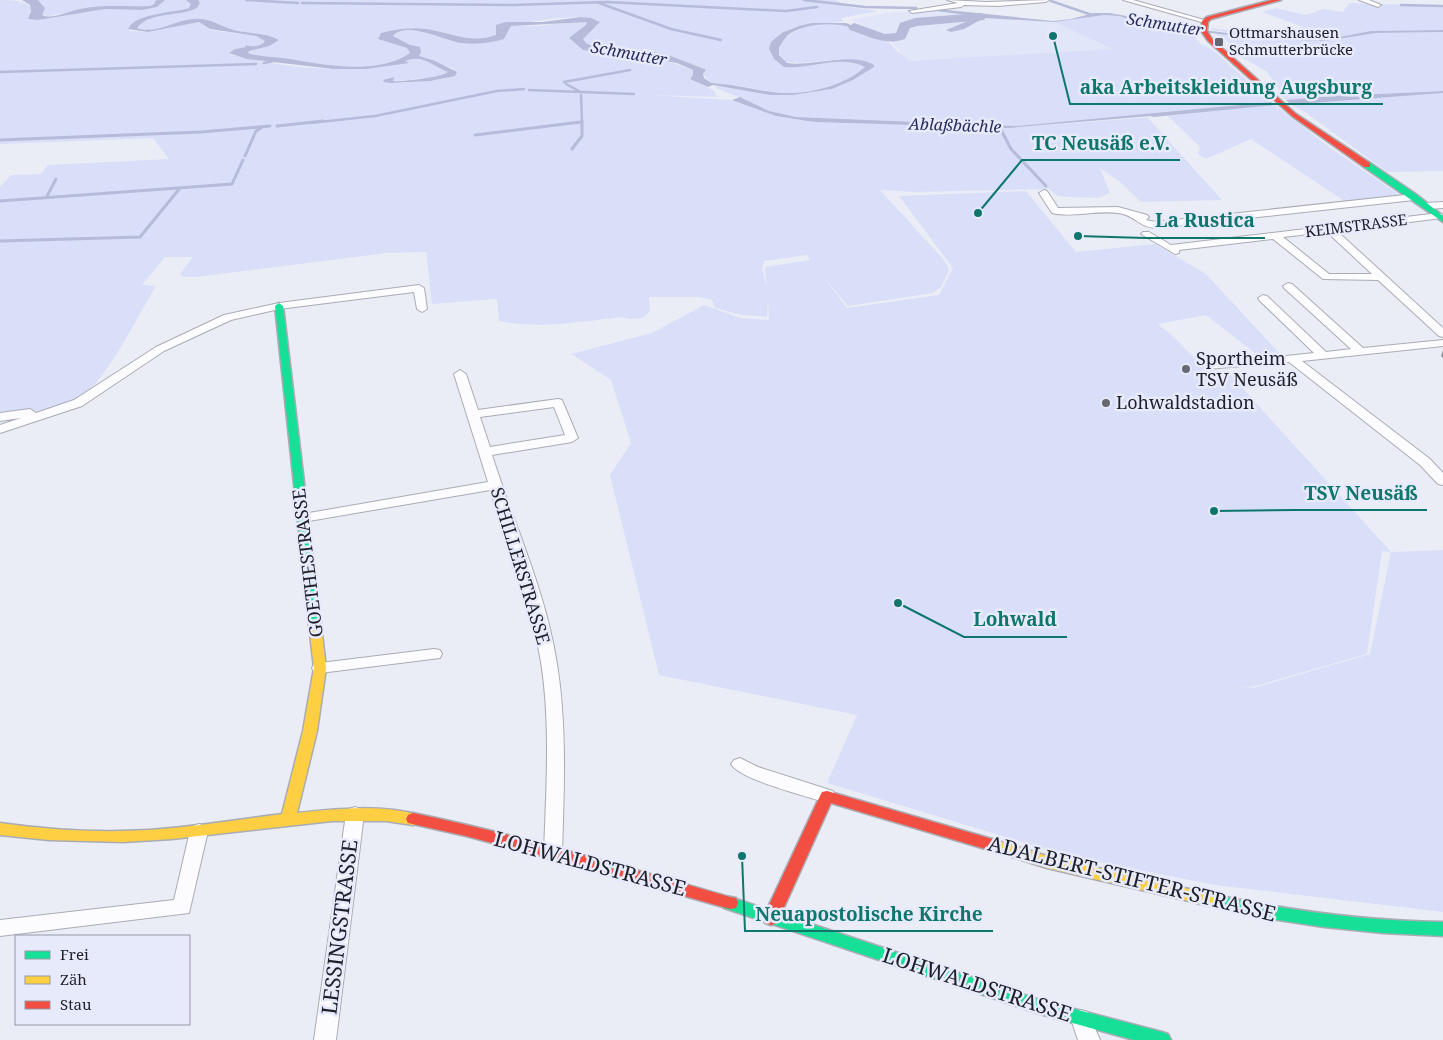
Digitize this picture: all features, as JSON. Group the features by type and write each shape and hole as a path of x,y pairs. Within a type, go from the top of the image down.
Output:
{"street":[{"path":"950,0 966,4"},
{"path":"912,11 966,4 984,5 1046,0"},
{"path":"1126,0 1205,28 1287,108 1322,135 1426,206 1442,214"},
{"path":"1205,28 1215,16 1278,0"},
{"path":"1362,0 1378,5"},
{"path":"1044,193 1055,211 1118,210 1136,215 1145,224 1164,224 1414,197"},
{"name":"KEIMSTRASSE","path":"1146,234 1172,250 1442,214"},
{"path":"1329,229 1443,334"},
{"name":"KEIMSTRASSE","path":"1274,236 1327,277 1380,277"},
{"path":"1288,286 1361,352"},
{"path":"0,429 56,412 78,403 145,358 194,332 228,318 280,306 419,288 422,309"},
{"path":"1263,298 1324,356"},
{"name":"GOETHESTRASSE","path":"280,306 320,668 310,730 288,818"},
{"path":"1211,367 1443,343"},
{"path":"1292,359 1424,462 1443,481"},
{"name":"SCHILLERSTRASSE","path":"460,374 530,586 545,645 551,683 554,734 553,853"},
{"path":"473,414 558,403 572,438 485,452"},
{"path":"0,417 46,411 56,412"},
{"path":"303,518 495,484"},
{"path":"320,668 434,654"},
{"name":"ADALBERT-STIFTER-STRASSE","path":"740,764 752,772 827,796 1047,862 1260,911 1325,922 1397,929 1443,930"},
{"path":"771,918 827,796"},
{"name":"LOHWALDSTRASSE","path":"0,829 33,834 104,838 199,831 288,818 355,814 378,814 419,820 553,853 673,886 974,986 1081,1019 1162,1040"},
{"name":"LESSINGSTRASSE","path":"325,1040 355,814"},
{"path":"0,928 182,907 199,831"},
{"path":"1081,1019 1089,1040"}],"shaded area":[{"path":"0,0 26,3 31,8 28,19 38,20 105,9 142,10 157,7 165,0 186,0 191,4 190,8 148,17 128,27 130,31 148,32 199,22 210,30 256,36 265,41 260,45 250,47 247,45 247,47 235,49 229,54 275,64 324,69 348,69 372,67 415,57 448,72 438,76 393,81 390,78 383,80 401,83 443,79 454,69 418,56 421,51 419,47 410,46 393,36 399,32 416,31 460,43 477,44 503,39 511,26 537,26 584,21 588,22 572,41 583,50 667,61 693,70 693,75 690,79 713,90 718,97 650,95 732,100 776,116 814,122 1008,128 1151,117 1148,118 1222,200 1141,202 1119,181 1100,168 1110,193 1098,198 1058,196 1049,189 914,192 880,190 944,260 949,270 941,287 933,293 848,306 822,275 847,308 939,295 953,268 899,196 1026,191 1076,252 1155,244 1206,274 1283,357 1265,361 1206,315 1158,324 1174,337 1208,372 1227,371 1391,552 1443,550 1443,912 1215,885 1068,856 827,783 857,715 659,675 610,475 631,443 611,380 571,354 652,333 704,305 740,318 769,320 768,301 767,317 742,315 715,308 712,300 698,297 649,297 650,311 643,318 630,319 622,317 546,325 515,323 499,321 497,299 432,304 426,252 387,253 196,277 184,277 180,274 193,257 165,257 142,285 156,286 119,351 95,384 83,396 72,403 55,408 0,413 0,187 11,175 41,174 48,165 169,159 153,138 0,144","holes":["807,255 810,260 765,267 766,285 762,269 764,261","1382,551 1391,552 1370,654 1253,688 1235,686 1252,687 1367,654"]},
{"path":"38,0 156,0 150,6 104,6 48,16 42,15 44,6"},
{"path":"197,0 836,0 848,7 878,11 841,18 844,21 800,26 781,33 774,40 769,51 774,59 784,67 846,62 865,67 847,79 825,88 781,93 711,83 703,75 706,71 702,68 668,55 649,51 596,48 586,43 583,39 598,25 598,21 589,18 548,19 519,24 496,29 496,35 478,38 462,37 421,28 392,30 381,33 379,39 407,48 410,53 384,64 354,67 250,54 248,53 249,51 279,40 262,34 234,30 204,19 186,20 151,30 137,28 142,23 155,17 194,10 200,3"},
{"path":"1349,3 1443,6 1443,30 1371,31 1315,40 1271,38 1211,30 1211,28 1277,37 1303,27 1262,12 1276,8 1305,15 1324,9 1343,12"},
{"path":"929,10 970,15 977,18 946,30 984,18 1054,22 1115,49 909,61 889,39 851,20 885,13"},
{"path":"1104,15 1119,16 1151,26 1197,31 1199,35 1196,39 1201,44 1213,50 1271,102 1017,126 796,117 769,111 715,88 718,86 770,95 807,93 832,89 853,80 874,67 839,59 801,63 785,62 779,52 788,36 802,28 820,24 850,27 886,39 909,61 1113,49 1054,22"},
{"path":"1212,32 1272,40 1325,41 1376,33 1443,32 1443,91 1286,100 1282,97 1279,89 1266,71 1241,57 1229,42"},
{"path":"1443,93 1443,171 1387,172 1305,112 1290,104"},
{"path":"1275,105 1329,147 1400,195 1399,197 1346,202 1251,139 1206,159 1198,154 1200,147 1168,116"}],"water":[{"path":"22,0 38,0 45,8 42,15 51,16 97,7 150,6 156,0 165,0 157,7 142,10 105,9 38,20 28,19 31,11 30,5"},
{"path":"186,0 198,0 200,3 197,8 190,11 149,19 137,28 151,30 186,20 204,19 234,30 263,34 279,40 269,46 249,51 248,53 250,54 354,67 384,64 398,60 410,53 407,48 378,39 381,33 392,30 421,28 462,37 478,38 496,35 496,25 506,22 542,22 581,17 591,18 600,22 583,39 586,43 596,48 649,51 668,55 706,70 703,74 704,78 711,83 784,93 805,92 827,87 848,79 865,67 855,63 835,62 784,67 774,59 769,49 771,42 783,32 812,23 846,23 886,39 881,39 842,25 819,25 797,30 787,36 779,48 779,55 787,63 797,64 854,59 865,61 874,65 874,67 853,80 832,89 793,95 770,95 713,85 708,87 690,79 693,75 693,70 677,63 583,50 569,38 586,25 587,22 511,26 504,39 476,44 460,43 407,30 393,36 410,45 420,47 421,52 419,56 435,61 457,72 455,76 430,81 390,83 383,80 394,77 393,81 413,80 438,76 448,72 417,59 405,61 409,63 366,69 333,69 247,59 229,53 235,49 246,47 245,45 256,46 265,41 256,36 210,29 199,22 148,32 128,29 138,20 146,17 189,8 191,4"},
{"path":"938,9 1053,21 1094,13 1110,13 1150,24 1271,38 1315,40 1371,31 1443,30 1443,32 1376,33 1325,41 1272,40 1151,26 1119,16 1104,15 1054,22 984,18 964,29 951,32 946,30 975,18 947,19 974,16 929,10"},
{"path":"1443,91 1443,93 1298,104 1290,104 1286,100 1335,96"},
{"name":"Ablaßbächle","path":"740,97 769,111 796,117 1017,126 1271,102 1275,105 1154,117 1008,128 814,122 776,116 732,100"}],"waterway":[{"path":"246,0 298,3"},
{"path":"804,0 865,7 916,8"},
{"path":"1051,1 1092,15"},
{"path":"302,3 514,5 607,2 786,11 817,7"},
{"path":"599,3 671,29 721,40"},
{"path":"1401,5 1443,6"},
{"path":"901,36 904,26 915,22 980,17"},
{"name":"Schmutter","path":"854,27 884,38 899,37"},
{"name":"Schmutter","path":"264,63 273,61"},
{"path":"0,72 256,64"},
{"path":"564,82 630,70"},
{"path":"566,84 579,91"},
{"path":"310,123 375,116 497,91 524,89"},
{"path":"529,90 634,94"},
{"path":"581,95 582,123"},
{"path":"277,126 323,121"},
{"path":"475,135 581,122 576,123"},
{"path":"572,149 582,136 582,123"},
{"path":"0,140 201,132 270,126"},
{"name":"Ablaßbächle","path":"999,126 1011,149 1046,186"},
{"path":"245,156 256,131 261,128"},
{"path":"46,198 232,184 243,160"},
{"path":"46,198 56,179"},
{"path":"0,241 140,237 180,188"},
{"path":"0,201 46,198"}],"traffic: fast":[{"path":"1367,165 1414,197 1443,220"},
{"path":"279,306 315,625"},
{"path":"1206,899 1324,921 1383,927 1443,929"},
{"path":"730,903 1040,1007 1162,1040"}],"traffic: slow":[{"path":"288,818 310,731 320,668 315,625"},
{"path":"0,829 49,835 123,837 172,834 332,815 386,816 413,819"},
{"path":"992,845 1047,862 1206,899"}],"traffic: jam":[{"path":"1278,0 1209,18 1205,21 1204,31 1210,40 1294,115 1367,165"},
{"path":"771,918 827,796 992,845"},
{"path":"413,819 466,830 730,903"}],"place":[{"name":"aka Arbeitskleidung Augsburg","path":"1053,36"},
{"name":"Ottmarshausen Schmutterbrücke","path":"1219,42"},
{"name":"TC Neusäß e.V.","path":"978,213"},
{"name":"La Rustica","path":"1078,236"},
{"name":"Sportheim TSV Neusäß","path":"1186,369"},
{"name":"Lohwaldstadion","path":"1106,403"},
{"name":"TSV Neusäß","path":"1214,511"},
{"name":"Lohwald","path":"898,603"},
{"name":"Neuapostolische Kirche","path":"742,856"}]}
